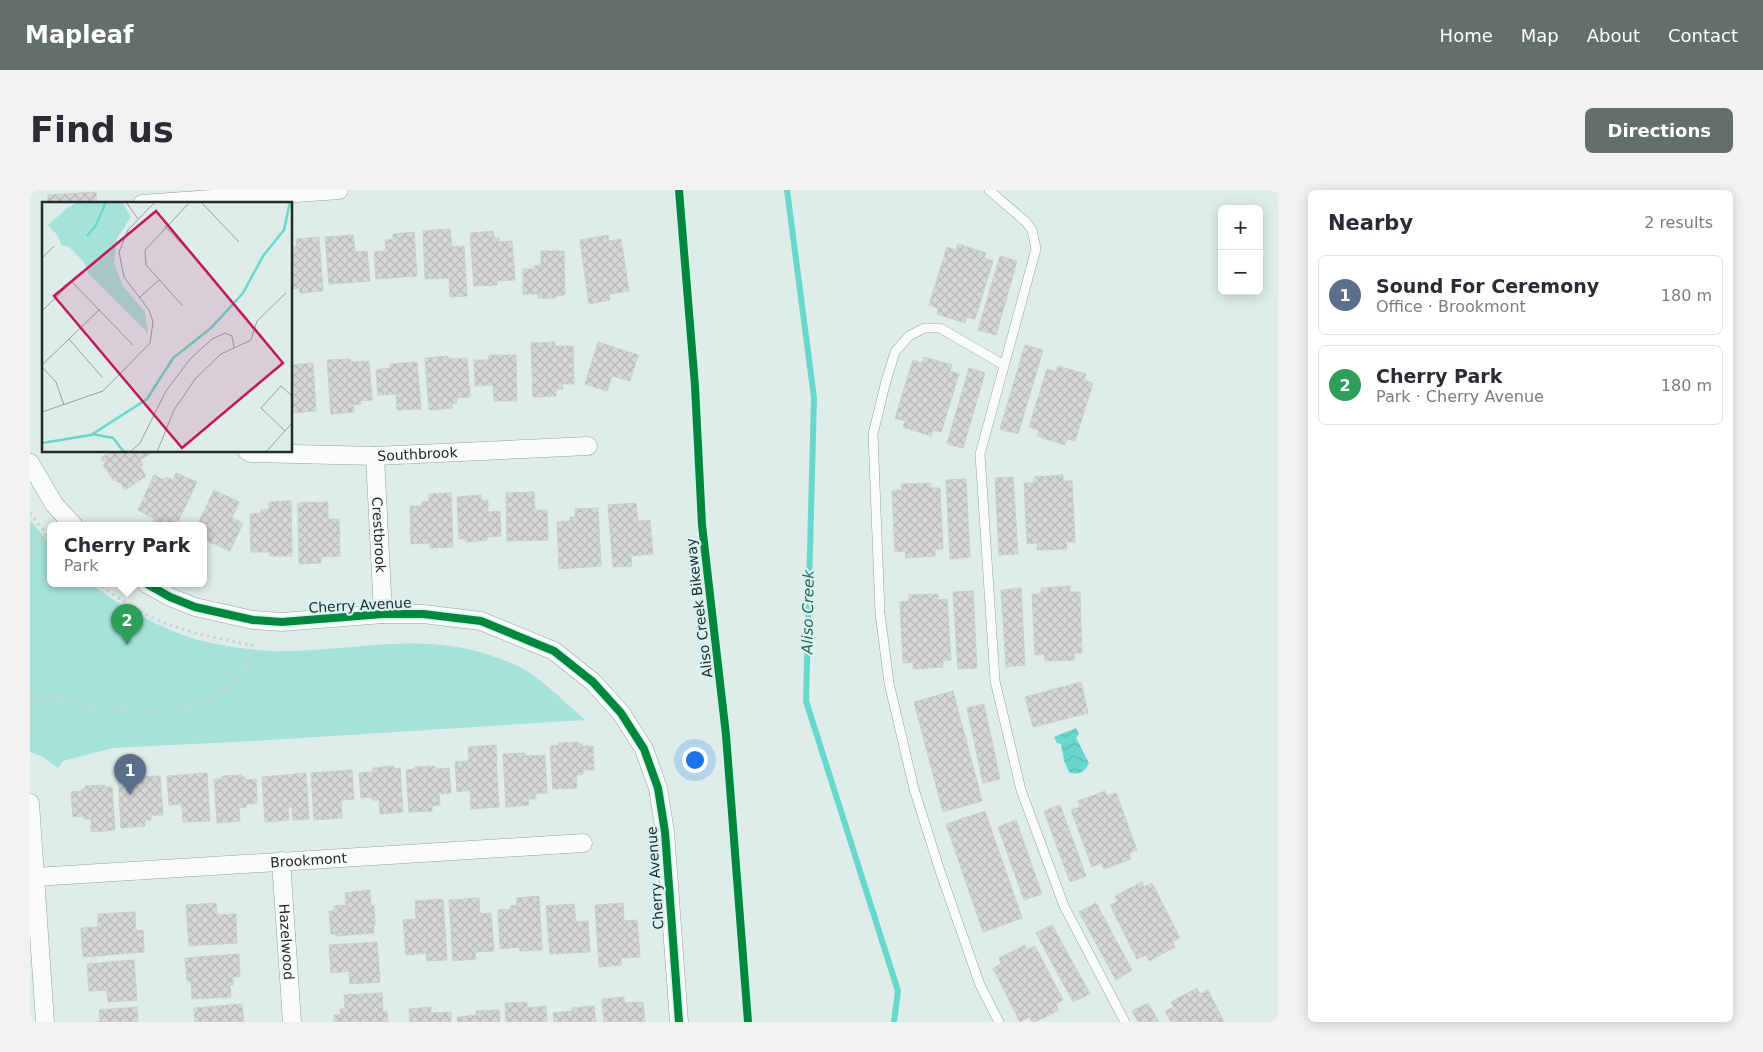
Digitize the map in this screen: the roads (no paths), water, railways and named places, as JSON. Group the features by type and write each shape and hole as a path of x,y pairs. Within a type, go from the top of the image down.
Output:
{"street":[{"path":"170,202 339,190"},
{"name":"Southbrook","path":"249,452 375,456 588,446"},
{"name":"Crestbrook","path":"375,456 383,614"},
{"path":"30,463 54,504 70,522"},
{"name":"Cherry Avenue","path":"152,587 195,607 253,620 282,622 383,614 423,614 481,621 554,650 592,682 621,713 644,749 658,788 665,832 679,1022"},
{"path":"30,803 45,1022"},
{"name":"Brookmont","path":"35,877 583,843"},
{"name":"Hazelwood","path":"281,861 292,1022"}],"lane":[{"path":"989,190 1029,226 1032,230 1036,249 980,454 995,681 1020,790 1064,906 1125,1022"},
{"path":"999,1022 980,984 940,871 914,789 889,683 880,613 873,434 895,352 909,336 924,328 940,328 1004,365"}],"water":[{"path":"1076,728 1079,734 1076,738 1089,763 1083,771 1075,774 1069,772 1064,761 1061,744 1057,743 1054,737"}],"waterway":[{"name":"Aliso Creek","path":"787,190 814,398 806,701 898,991 894,1022"}],"place":[{"name":"Cherry Park","path":"127,645"},
{"name":"Sound For Ceremony","path":"130,795"}]}
